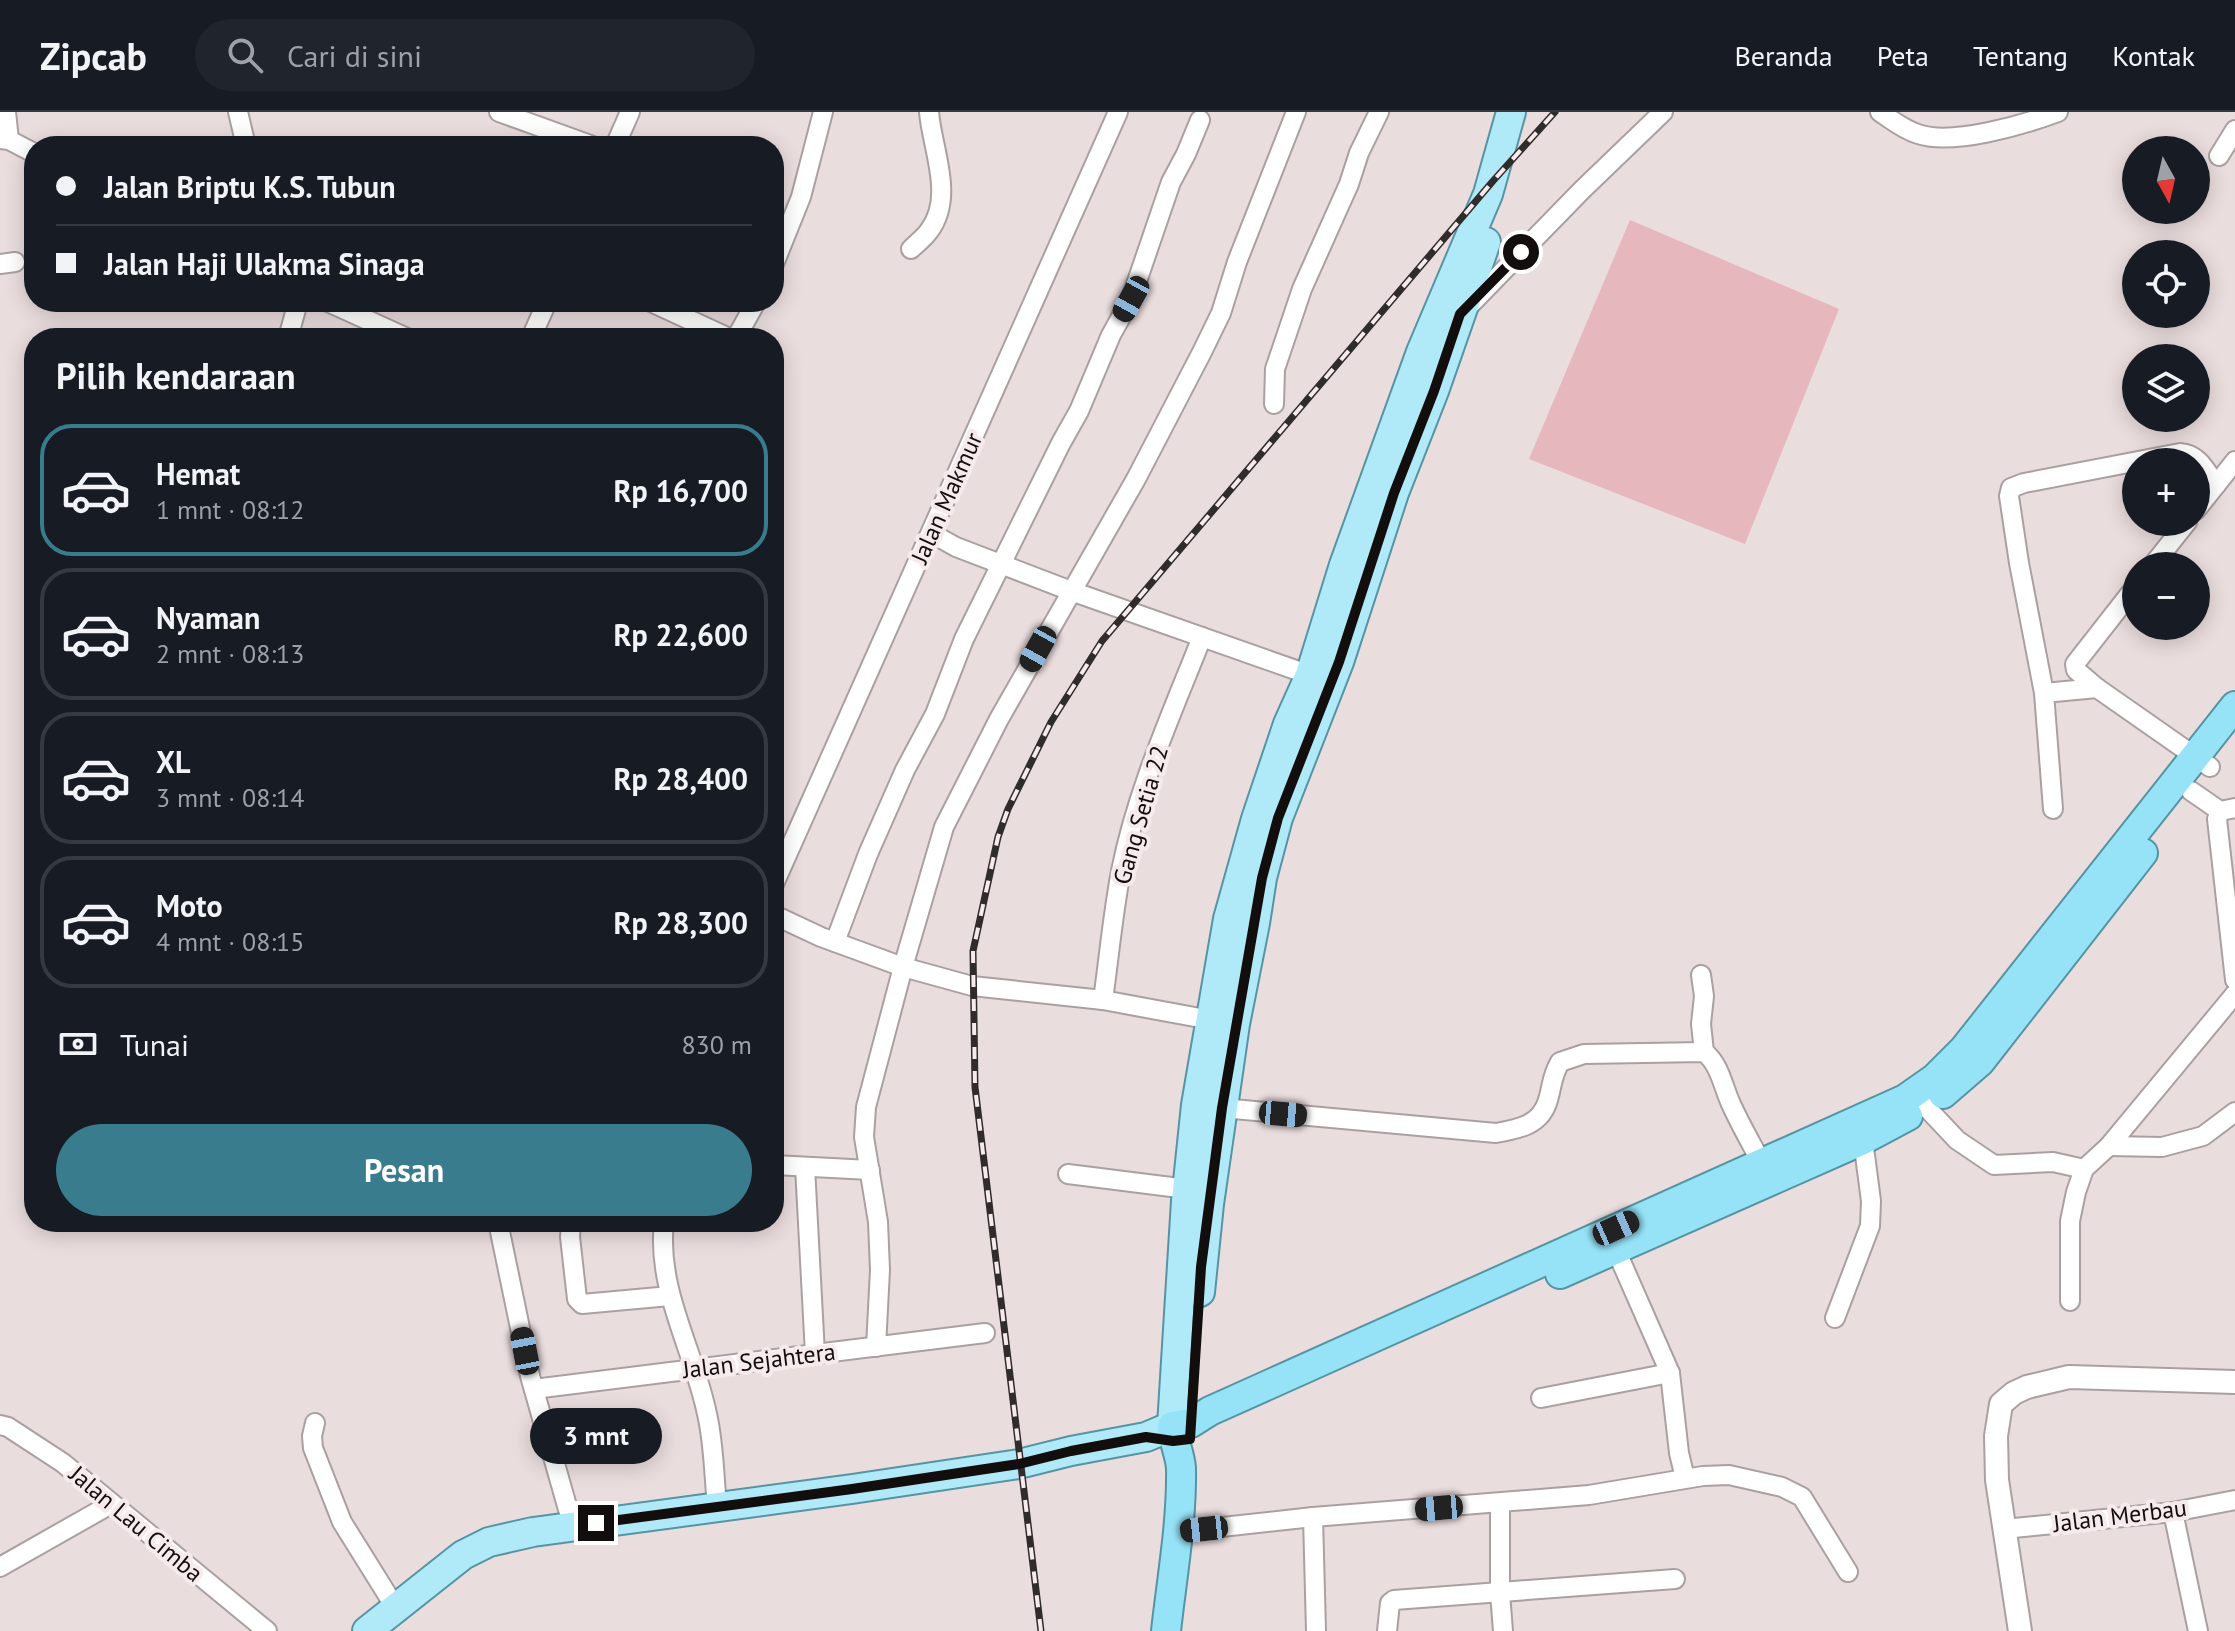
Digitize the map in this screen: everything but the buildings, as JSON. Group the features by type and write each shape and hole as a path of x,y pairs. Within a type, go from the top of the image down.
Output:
{"highway":[{"path":"1175,1438 1616,1250 1863,1140 1926,1107 1980,1062 2191,791 2203,762 2235,706"},
{"path":"1175,1438 1210,1411 1905,1099 1935,1078 1964,1049 2203,762 2235,736"},
{"path":"1166,1631 1177,1532 1175,1438"}],"main road":[{"path":"1175,1438 1187,1189 1196,1105 1228,919 1250,883 1278,818 1310,675 1344,565 1416,365 1488,194 1511,112"},
{"path":"1300,727 1339,662 1394,493 1434,391 1530,112"},
{"path":"1175,1438 1201,1267 1250,883"},
{"path":"372,1629 395,1607 463,1555 489,1542 573,1527 1019,1464 1071,1451 1175,1438"}],"street":[{"path":"6,112 4,140 24,149"},
{"path":"238,112 246,136"},
{"path":"499,112 565,136"},
{"path":"619,136 630,112"},
{"path":"784,223 801,197 823,112"},
{"path":"911,249 930,230 941,204 929,112"},
{"name":"Jalan Makmur","path":"784,862 1118,112"},
{"path":"876,1347 880,1270 878,1222 864,1137 866,1107 944,827 999,719 1136,479 1221,313 1237,262 1296,112"},
{"path":"1274,404 1275,369 1302,289 1379,112"},
{"path":"1460,314 1663,112"},
{"path":"1880,112 1914,133 1941,139 2032,121 2058,112"},
{"path":"835,942 881,826 905,770 935,714 964,639 1079,411 1111,335 1131,299 1171,182 1200,120"},
{"path":"2219,156 2235,130"},
{"path":"350,312 385,328"},
{"path":"673,312 707,328"},
{"path":"2053,809 2044,693 2019,563 2009,496 2011,488 2180,453 2189,453 2197,458 2216,485"},
{"path":"2210,492 2235,461"},
{"path":"931,533 1000,565 1310,675"},
{"path":"2163,552 2176,536"},
{"path":"2122,604 2075,664 2076,670 2203,762"},
{"name":"Gang Setia 22","path":"1103,1000 1121,871 1135,817 1158,747 1202,637"},
{"path":"2044,693 2097,688"},
{"path":"2191,791 2227,810 2217,819 2235,980"},
{"path":"784,919 903,967 972,986 1103,1000 1211,1020"},
{"path":"1701,975 1704,1052"},
{"path":"2070,1301 2070,1221 2084,1169 2109,1146 2235,994"},
{"path":"1222,1108 1496,1133 1534,1123 1548,1102 1551,1076 1560,1062 1584,1054 1704,1052 1714,1064 1761,1162"},
{"path":"1926,1107 1957,1140 1994,1165 2053,1162 2084,1169"},
{"path":"2109,1146 2162,1147 2203,1136 2235,1112"},
{"path":"1835,1318 1870,1226 1871,1201 1863,1140"},
{"path":"784,1166 870,1170"},
{"path":"805,1167 815,1354"},
{"path":"1068,1174 1187,1189"},
{"path":"500,1232 534,1389 573,1527"},
{"path":"570,1232 577,1299 582,1304 670,1296"},
{"path":"663,1232 670,1296 708,1415 717,1506"},
{"path":"1616,1250 1670,1373 1679,1453 1685,1478"},
{"name":"Jalan Sejahtera","path":"534,1389 985,1333"},
{"path":"1541,1398 1670,1373"},
{"path":"2020,1631 1997,1480 1996,1436 2001,1404 2027,1387 2069,1377 2235,1382"},
{"path":"315,1423 313,1448 342,1522 395,1607"},
{"name":"Jalan Lau Cimba","path":"0,1425 8,1427 63,1463 267,1631"},
{"path":"1177,1532 1313,1517 1589,1495 1685,1478 1729,1475 1782,1487 1802,1497 1848,1572"},
{"name":"Jalan Merbau","path":"2004,1529 2173,1512 2235,1500"},
{"path":"1500,1503 1503,1631"},
{"path":"0,1567 111,1504"},
{"path":"2173,1512 2198,1631"},
{"path":"1313,1517 1316,1631"},
{"path":"1387,1631 1391,1601 1675,1579"}],"shaded area":[{"path":"1630,220 1839,309 1745,544 1529,459"}],"railway":[{"path":"1041,1631 975,1087 973,951 998,837 1008,809 1051,722 1102,641 1555,112"}],"route":[{"path":"596,1523 1019,1464 1146,1437 1173,1441 1190,1439 1201,1267 1222,1108 1262,878 1278,818 1339,662 1394,493 1460,314 1521,252"}]}
